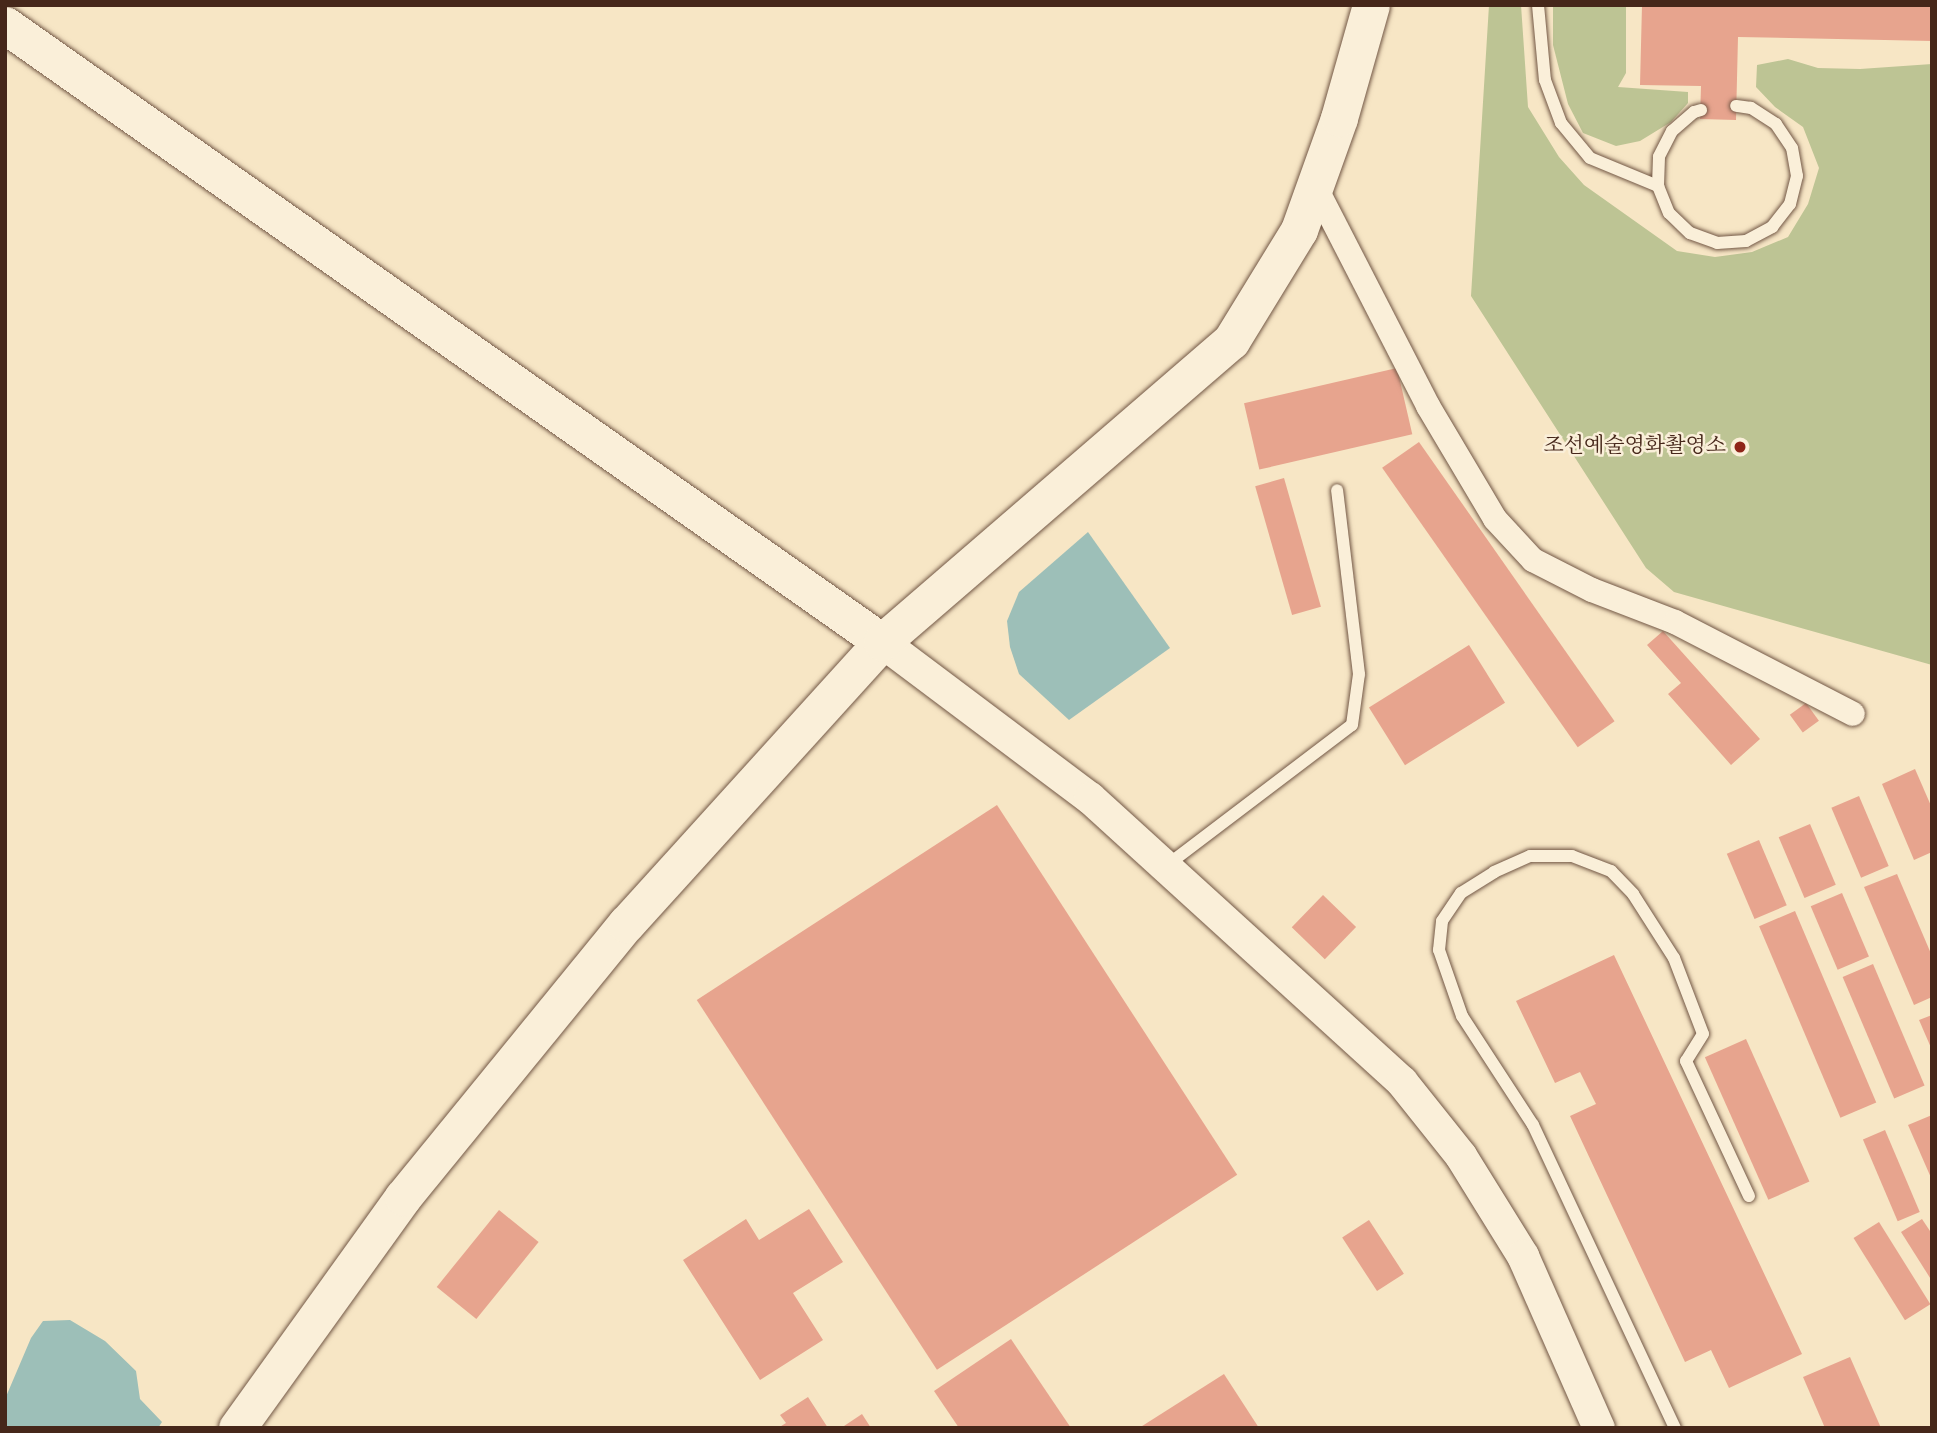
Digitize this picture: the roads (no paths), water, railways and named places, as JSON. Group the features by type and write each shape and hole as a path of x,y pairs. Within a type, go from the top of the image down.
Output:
{"main road":[{"path":"237,1428 403,1197 626,924 882,642 1231,341 1299,230 1339,118 1371,5"},
{"path":"5,25 882,642"}],"street":[{"path":"1315,186 1428,406 1495,519 1534,560 1592,590 1675,622 1853,714"},
{"path":"882,642 1090,798 1402,1082 1461,1156 1523,1256 1599,1428"}],"lane":[{"path":"1538,5 1545,80 1561,123 1590,159 1658,186"},
{"path":"1701,110 1694,112 1672,131 1659,157 1658,186 1669,213 1690,233 1717,243 1746,241 1772,227 1790,204 1797,176 1792,148 1776,124 1751,108 1736,106"},
{"path":"1166,866 1352,724 1359,674 1337,490"},
{"path":"1675,1428 1533,1125 1462,1016 1438,950 1442,920 1461,893 1494,872 1530,856 1572,856 1611,871 1618,878 1633,894 1674,958 1703,1034 1686,1061 1749,1196"}],"water":[{"path":"1088,532 1170,648 1069,720 1019,674 1010,647 1007,621 1019,592"},
{"path":"70,1320 105,1341 136,1371 140,1399 162,1422 158,1428 5,1428 5,1399 31,1338 43,1321"}],"place":[{"name":"조선예술영화촬영소","path":"1740,447"}]}
